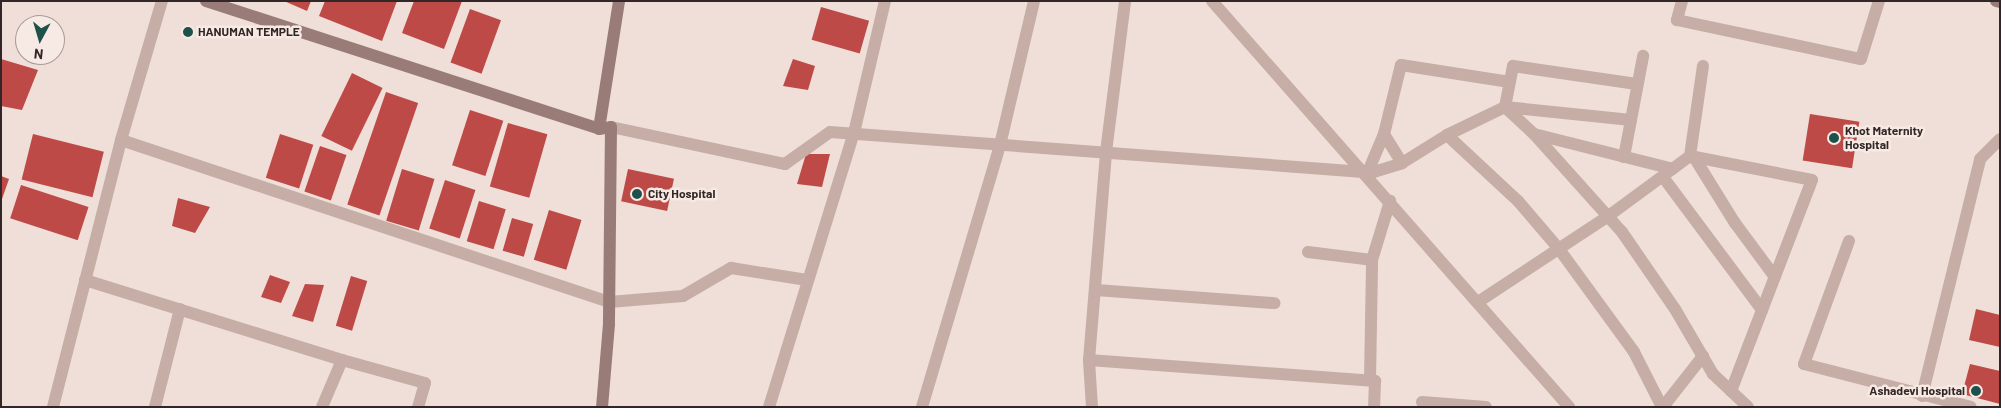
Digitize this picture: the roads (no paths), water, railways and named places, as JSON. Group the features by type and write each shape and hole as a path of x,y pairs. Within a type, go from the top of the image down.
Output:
{"street":[{"path":"53,407 121,140 162,1"},
{"path":"206,1 605,128 785,164 830,132 1366,173 1402,163 1447,135 1505,107 1631,120"},
{"path":"602,407 610,302 605,128 619,1"},
{"path":"769,407 806,280 854,134 885,1"},
{"path":"922,407 1000,144 1034,1"},
{"path":"1092,407 1089,360 1106,152 1125,1"},
{"path":"1212,1 1366,173 1569,407"},
{"path":"1682,1 1677,20 1861,59 1879,1"},
{"path":"1996,1 2000,2"},
{"path":"1624,157 1642,56"},
{"path":"1366,173 1384,134 1401,65 1510,82"},
{"path":"1505,107 1513,66 1638,84"},
{"path":"1703,66 1692,156 1735,223 1775,277"},
{"path":"1505,107 1534,134 1607,218 1622,232 1675,308 1713,374 1748,407"},
{"path":"1384,134 1402,163"},
{"path":"1534,134 1673,169"},
{"path":"1447,135 1518,202 1559,249 1634,352 1663,407 1703,356"},
{"path":"1922,396 1980,159 2000,139"},
{"path":"121,140 610,302 683,296 731,268 806,280"},
{"path":"1478,302 1607,218 1692,156 1812,180 1731,391"},
{"path":"1663,178 1762,310"},
{"path":"1370,380 1372,260 1390,201"},
{"path":"1849,241 1804,364 1885,382 1922,396 1970,407"},
{"path":"1308,252 1372,260"},
{"path":"85,280 342,360 425,383 418,407"},
{"path":"1096,290 1276,304"},
{"path":"155,407 180,310"},
{"path":"322,407 342,360"},
{"path":"1089,360 1375,380 1374,407"},
{"path":"1422,402 1486,407"}],"place":[{"name":"HANUMAN TEMPLE","path":"188,32"},
{"name":"Khot Maternity Hospital","path":"1834,138"},
{"name":"City Hospital","path":"637,194"},
{"name":"Ashadevi Hospital","path":"1976,391"}]}
